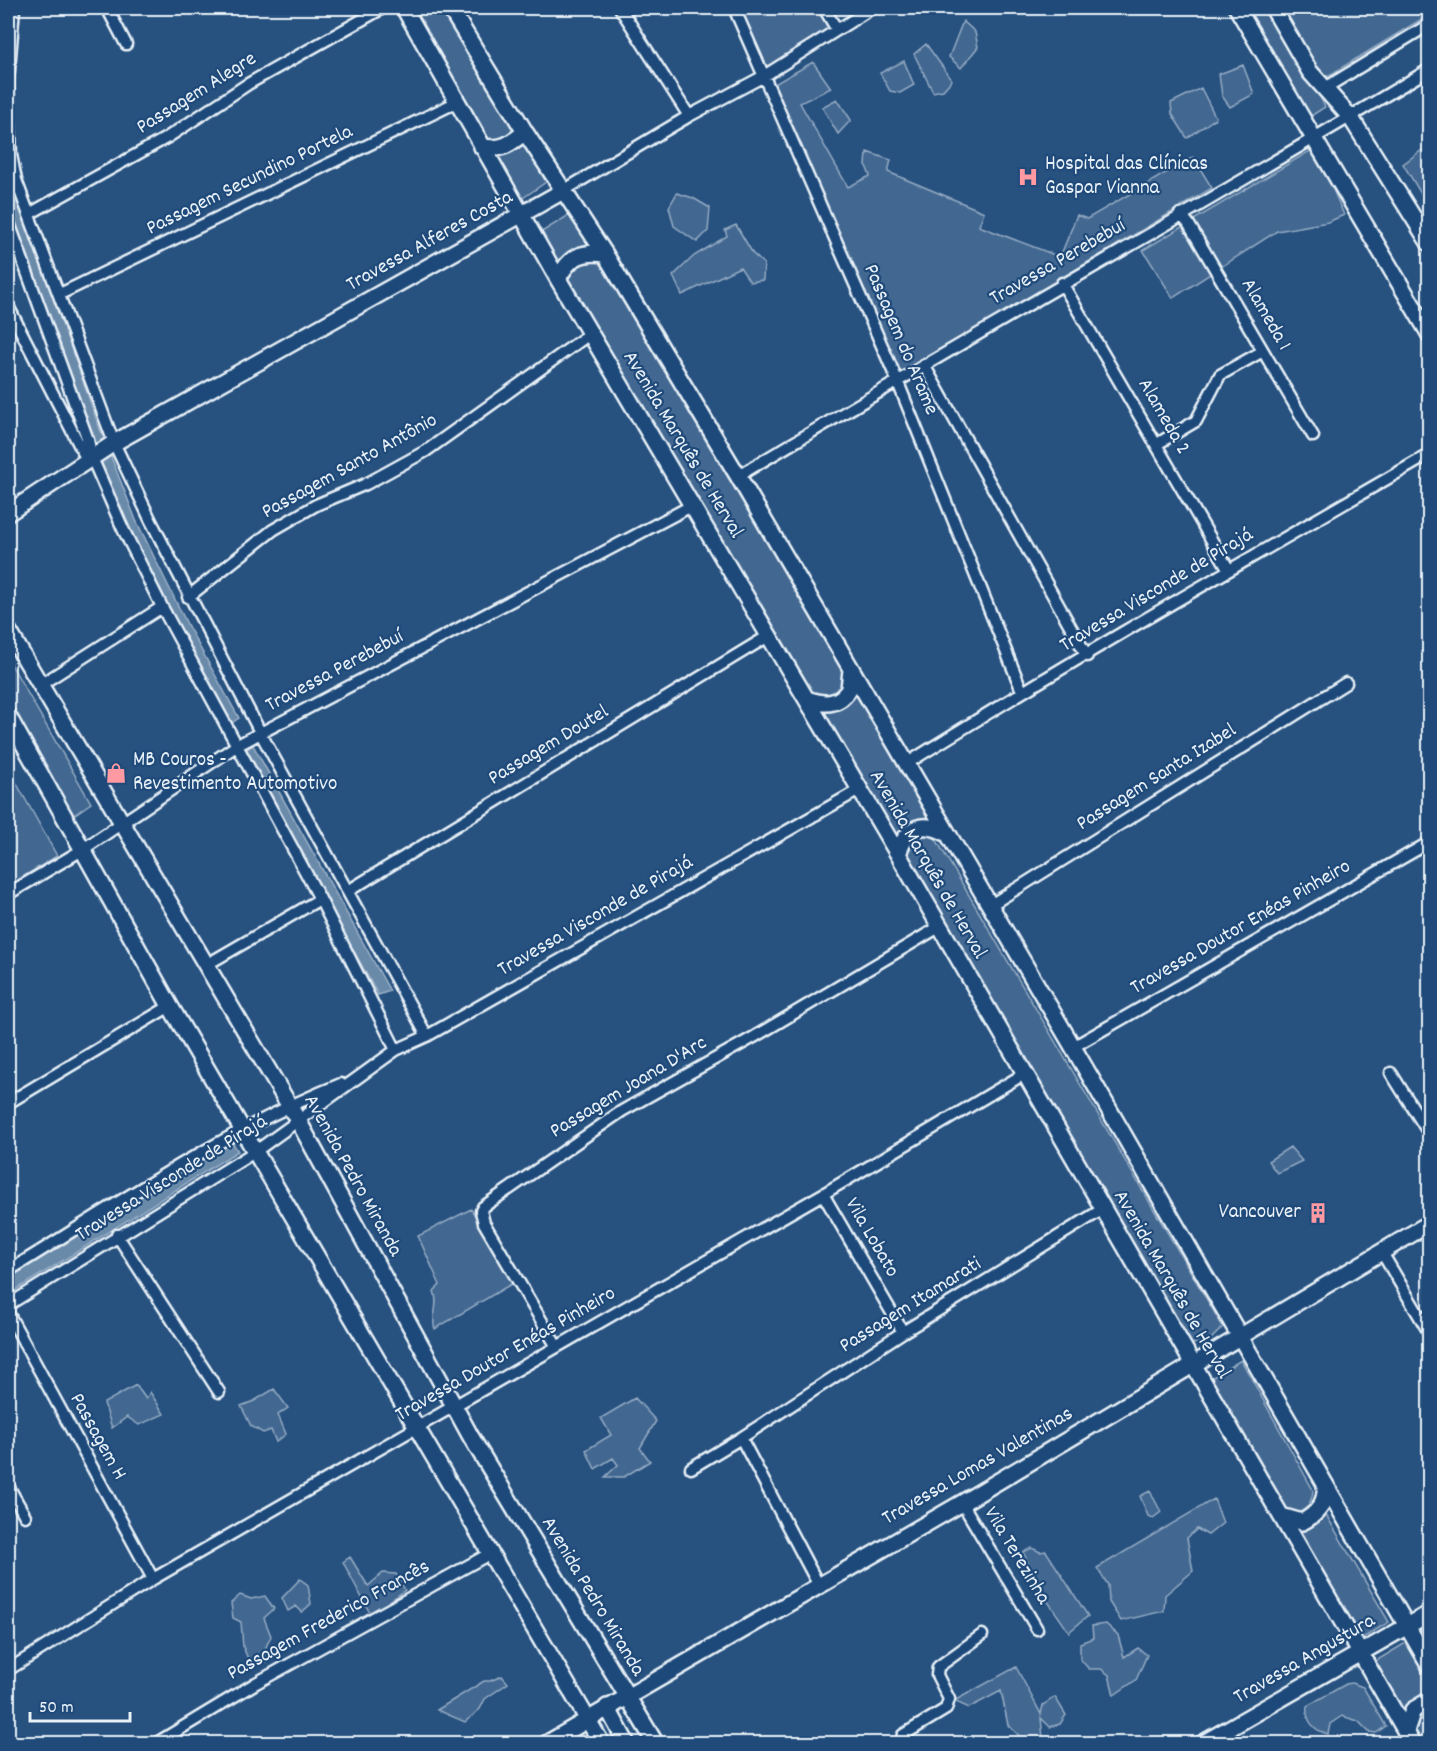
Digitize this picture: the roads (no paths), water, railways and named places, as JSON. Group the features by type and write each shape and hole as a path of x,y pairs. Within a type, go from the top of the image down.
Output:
{"main road":[{"name":"Avenida Marquês de Herval","path":"404,8 558,279 898,854 1023,1074 1194,1363 1410,1737"},
{"name":"Avenida Marquês de Herval","path":"450,8 525,132 605,254 738,476 1073,1047 1430,1666"},
{"path":"1237,8 1430,335"},
{"path":"1273,8 1310,72 1351,118 1430,244"},
{"path":"482,147 499,150 507,147 525,132"},
{"name":"Travessa Alferes Costa","path":"8,513 114,442 563,191"},
{"path":"558,279 572,258 587,252 605,254"},
{"name":"Avenida Pedro Miranda","path":"8,630 299,1122 454,1407 656,1743"},
{"path":"807,699 822,705 834,702 849,689 851,669"},
{"path":"8,716 171,1006 602,1743"},
{"path":"898,854 903,841 916,828 925,825 936,827 948,834"},
{"name":"Travessa Lomas Valentinas","path":"546,1743 962,1503 1239,1335 1430,1223"},
{"path":"1281,1516 1302,1522 1311,1518 1322,1505 1325,1484"},
{"name":"Travessa Angustura","path":"1202,1743 1430,1613"},
{"path":"1410,1737 1413,1710 1430,1700"},
{"path":"607,1707 627,1743"}],"street":[{"path":"14,8 8,83 11,155 16,180 31,213 114,442 188,597 427,1036"},
{"path":"106,8 126,45"},
{"name":"Passagem Alegre","path":"31,213 168,137 248,84 383,8"},
{"path":"620,8 689,116"},
{"name":"Passagem do Arame","path":"734,8 897,380 1022,691"},
{"path":"824,8 837,30"},
{"name":"Travessa Alferes Costa","path":"563,191 689,116 764,76 872,8"},
{"path":"1325,88 1430,24"},
{"name":"Travessa Perebebuí","path":"738,476 1180,214 1316,139 1430,69"},
{"name":"Passagem Secundino Portela","path":"60,294 457,102"},
{"name":"Alameda 1","path":"1180,214 1188,223 1313,436"},
{"path":"8,220 85,430 90,460"},
{"name":"Alameda 2","path":"1062,283 1229,570"},
{"path":"8,306 90,460 162,607 320,899 396,1050"},
{"name":"Passagem Santo Antônio","path":"188,597 273,530 316,505 366,484 426,452 591,333"},
{"path":"1156,444 1196,421 1220,375 1263,351"},
{"name":"Passagem do Arame","path":"924,365 1087,656"},
{"name":"Travessa Visconde de Pirajá","path":"906,764 1022,691 1087,656 1229,570 1430,454"},
{"name":"Travessa Perebebuí","path":"8,894 82,850 236,746 693,505"},
{"path":"40,685 162,607"},
{"name":"Passagem Doutel","path":"348,891 770,635"},
{"name":"Passagem Santa Izabel","path":"989,906 1346,683"},
{"name":"Travessa Visconde de Pirajá","path":"8,1305 117,1235 256,1151 299,1122 352,1079 396,1050 427,1036 860,790"},
{"name":"Travessa Doutor Enéas Pinheiro","path":"1073,1047 1430,842"},
{"path":"206,965 320,899"},
{"name":"Passagem Joana D'Arc","path":"557,1347 484,1223 481,1211 483,1206 622,1111 754,1037 939,927"},
{"path":"8,1103 171,1006"},
{"path":"1391,1072 1430,1135"},
{"name":"Travessa Doutor Enéas Pinheiro","path":"8,1670 153,1579 418,1429 823,1194 1023,1074"},
{"name":"Travessa Visconde de Pirajá","path":"8,1271 243,1129 289,1105 352,1079"},
{"name":"Vila Lobato","path":"823,1194 903,1332"},
{"name":"Passagem Itamarati","path":"691,1468 903,1332 1103,1209"},
{"path":"117,1235 219,1392"},
{"path":"1381,1251 1430,1334"},
{"name":"Passagem H","path":"8,1313 153,1579"},
{"path":"741,1438 818,1584"},
{"path":"8,1486 25,1516"},
{"name":"Vila Terezinha","path":"962,1503 1037,1629"},
{"name":"Passagem Frederico Francês","path":"155,1743 256,1683 491,1553"},
{"path":"900,1743 903,1735 946,1709 949,1699 937,1675 938,1667 982,1635"}],"place":[{"name":"Hospital das Clínicas Gaspar Vianna","path":"1028,177"},
{"name":"MB Couros - Revestimento Automotivo","path":"116,773"},
{"name":"Vancouver","path":"1318,1213"}]}
